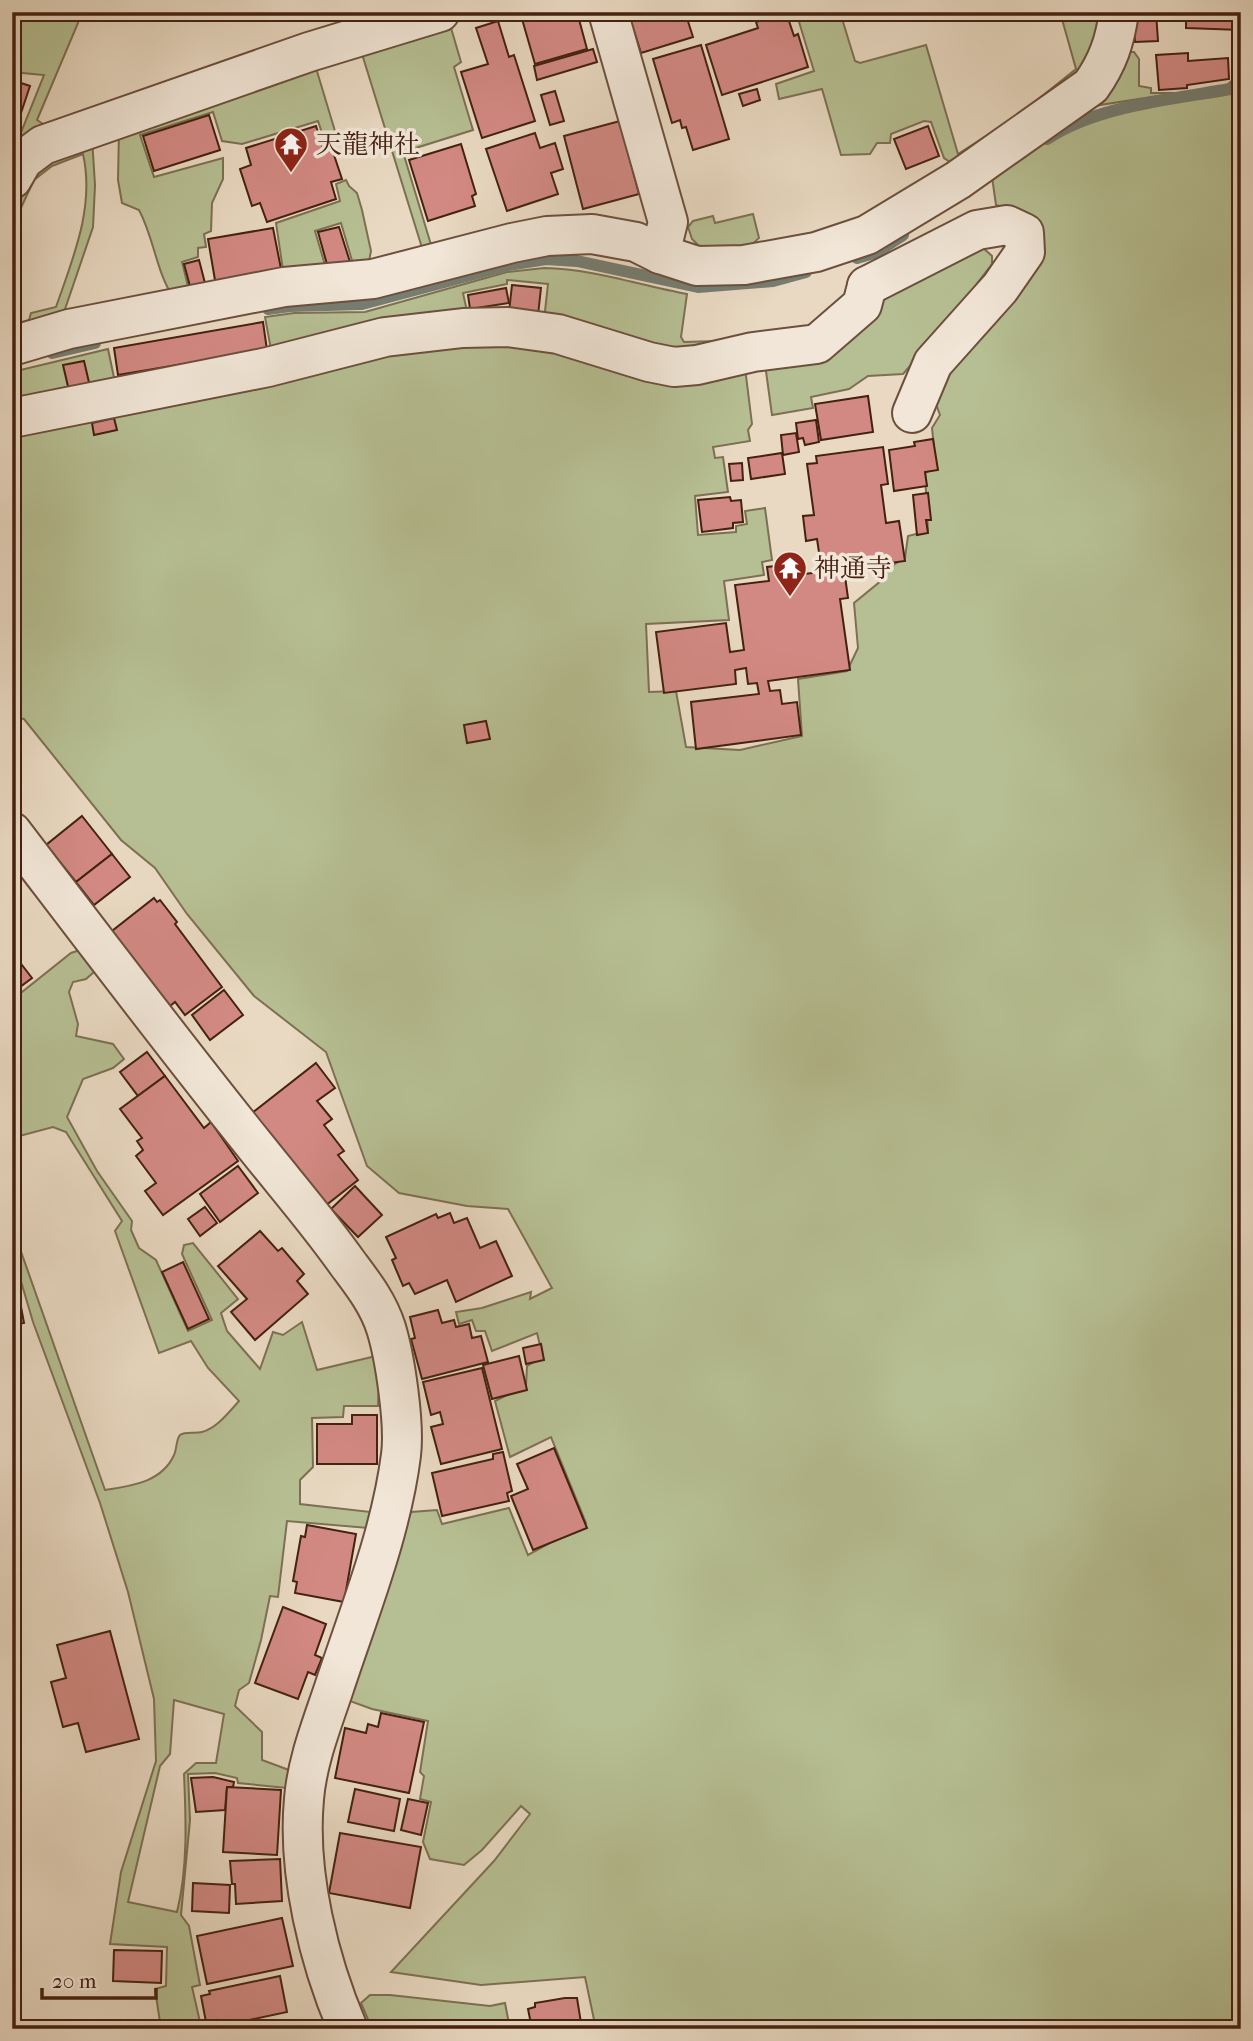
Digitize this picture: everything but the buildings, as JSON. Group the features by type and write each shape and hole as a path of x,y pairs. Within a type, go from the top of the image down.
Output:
{"street":[{"path":"12,180 23,160 43,145 309,52 440,12"},
{"path":"608,12 668,222 660,254"},
{"path":"12,418 268,367 385,337 463,328 508,327 558,334 674,367 697,365 753,352 817,344 862,305 853,265 867,235 958,180 1091,86 1106,65 1115,38 1119,12"},
{"path":"12,346 69,329 284,287 373,279 547,236 592,234 636,242 660,254 697,266 744,265 816,252 853,265 978,230 1007,225 1024,233 1025,252 1000,288 933,363 912,413"},
{"path":"12,832 187,1061 337,1249 376,1303 387,1329 401,1408 401,1453 389,1515 313,1750 304,1797 303,1837 316,1932 330,1988 348,2029"}],"green space":[{"path":"31,12 80,12 78,23 37,120 46,126 14,150 44,75 12,72 12,36 16,24 30,16"},
{"path":"796,12 840,12 855,61 860,63 926,45 958,154 1017,116 1076,69 1060,12 1108,12 1085,73 953,164 944,158 931,122 924,121 891,134 890,143 877,143 870,154 841,155 822,89 779,99 776,84 814,71"},
{"path":"449,21 461,62 454,67 473,130 403,152 432,248 423,251 362,54 316,68 338,141 326,145 318,121 242,144 222,141 213,112 140,135 154,177 223,158 223,179 212,203 211,231 204,234 206,247 198,248 198,257 182,262 190,294 173,297 139,210 122,203 118,180 119,130"},
{"path":"1125,52 1134,52 1139,59 1139,86 1151,88 1151,93 1177,93 1100,105 1113,89"},
{"path":"1241,59 1241,2029 596,2029 585,1977 481,1985 391,1972 494,1861 530,1814 521,1806 482,1850 464,1865 430,1859 423,1842 431,1802 420,1799 424,1776 420,1772 428,1721 372,1709 347,1700 411,1512 437,1510 442,1524 509,1508 528,1555 586,1523 551,1437 510,1457 495,1401 526,1386 527,1366 543,1357 537,1333 492,1351 485,1331 476,1331 472,1320 459,1324 456,1312 482,1308 531,1292 530,1299 552,1288 508,1209 467,1206 399,1193 367,1166 326,1052 254,996 187,914 155,868 121,840 24,719 12,717 12,426 462,337 745,368 752,424 748,430 750,441 713,447 715,458 723,457 728,492 695,496 698,535 736,532 736,526 747,524 745,511 765,508 772,560 762,562 764,575 724,581 729,620 646,624 649,692 676,691 686,747 740,750 802,736 798,679 847,671 858,648 854,603 882,580 890,567 905,558 908,536 928,531 925,473 936,467 932,428 940,415 931,391 994,302 1020,212 996,205 992,177 1049,136 1071,124 1099,114 1221,90 1235,78"},
{"path":"92,138 95,185 93,227 62,318 12,330 12,325 29,320 31,313 56,307 75,251 84,213 86,174 83,154 52,166 34,180 12,227 17,189 33,167"},
{"path":"346,180 357,193 362,210 371,251 368,266 353,264 341,223 315,231 325,265 284,277 276,223 340,201 336,184"},
{"path":"753,214 759,238 747,249 700,247 692,239 688,227 693,221 713,216 715,223"},
{"path":"982,247 992,256 992,264 939,333 903,374 868,376 849,389 811,397 813,408 772,415 765,364 885,292"},
{"path":"544,268 598,274 687,294 681,337 684,342 717,341 678,354 544,320 548,284 507,280 507,284 463,293 468,316 272,355 265,317 294,313 365,312 507,272"},
{"path":"108,349 116,387 12,408 12,372"},
{"path":"80,950 95,971 86,979 73,982 69,992 78,1024 76,1036 113,1044 124,1059 113,1068 83,1079 67,1117 97,1171 132,1221 131,1230 139,1248 156,1260 188,1331 212,1320 182,1254 184,1245 193,1243 238,1299 221,1313 227,1331 260,1369 273,1332 283,1335 302,1322 317,1370 376,1356 378,1406 344,1406 343,1417 312,1418 313,1467 300,1480 300,1504 371,1512 368,1528 287,1521 278,1597 270,1596 249,1683 239,1690 235,1706 262,1732 262,1760 289,1770 287,1788 238,1783 237,1778 215,1773 188,1774 190,1820 181,1915 189,1926 200,1985 192,1987 200,2022 213,2029 161,2029 155,1989 166,1986 167,1947 110,1944 121,1872 156,1761 154,1699 128,1592 100,1503 33,1322 12,1251 12,1226 105,1490 136,1484 154,1477 169,1464 180,1435 202,1432 213,1427 239,1401 208,1368 191,1341 159,1353 115,1231 122,1221 66,1132 53,1127 12,1138 12,1000 71,953","holes":["174,1700 224,1714 216,1763 196,1763 184,1774 185,1861 177,1912 128,1902 160,1766 170,1754"]},
{"path":"370,1995 490,2006 505,2003 510,2029 372,2029 361,2003"}],"waterway":[{"path":"1047,139 1068,127 1115,110 1241,87"},
{"path":"857,258 877,252 903,235"},
{"path":"268,309 362,304 508,265 546,259 577,261 698,287 773,281 806,272"},
{"path":"52,353 95,343"}],"place":[{"name":"天龍神社","path":"291,174"},
{"name":"神通寺","path":"790,598"}]}
